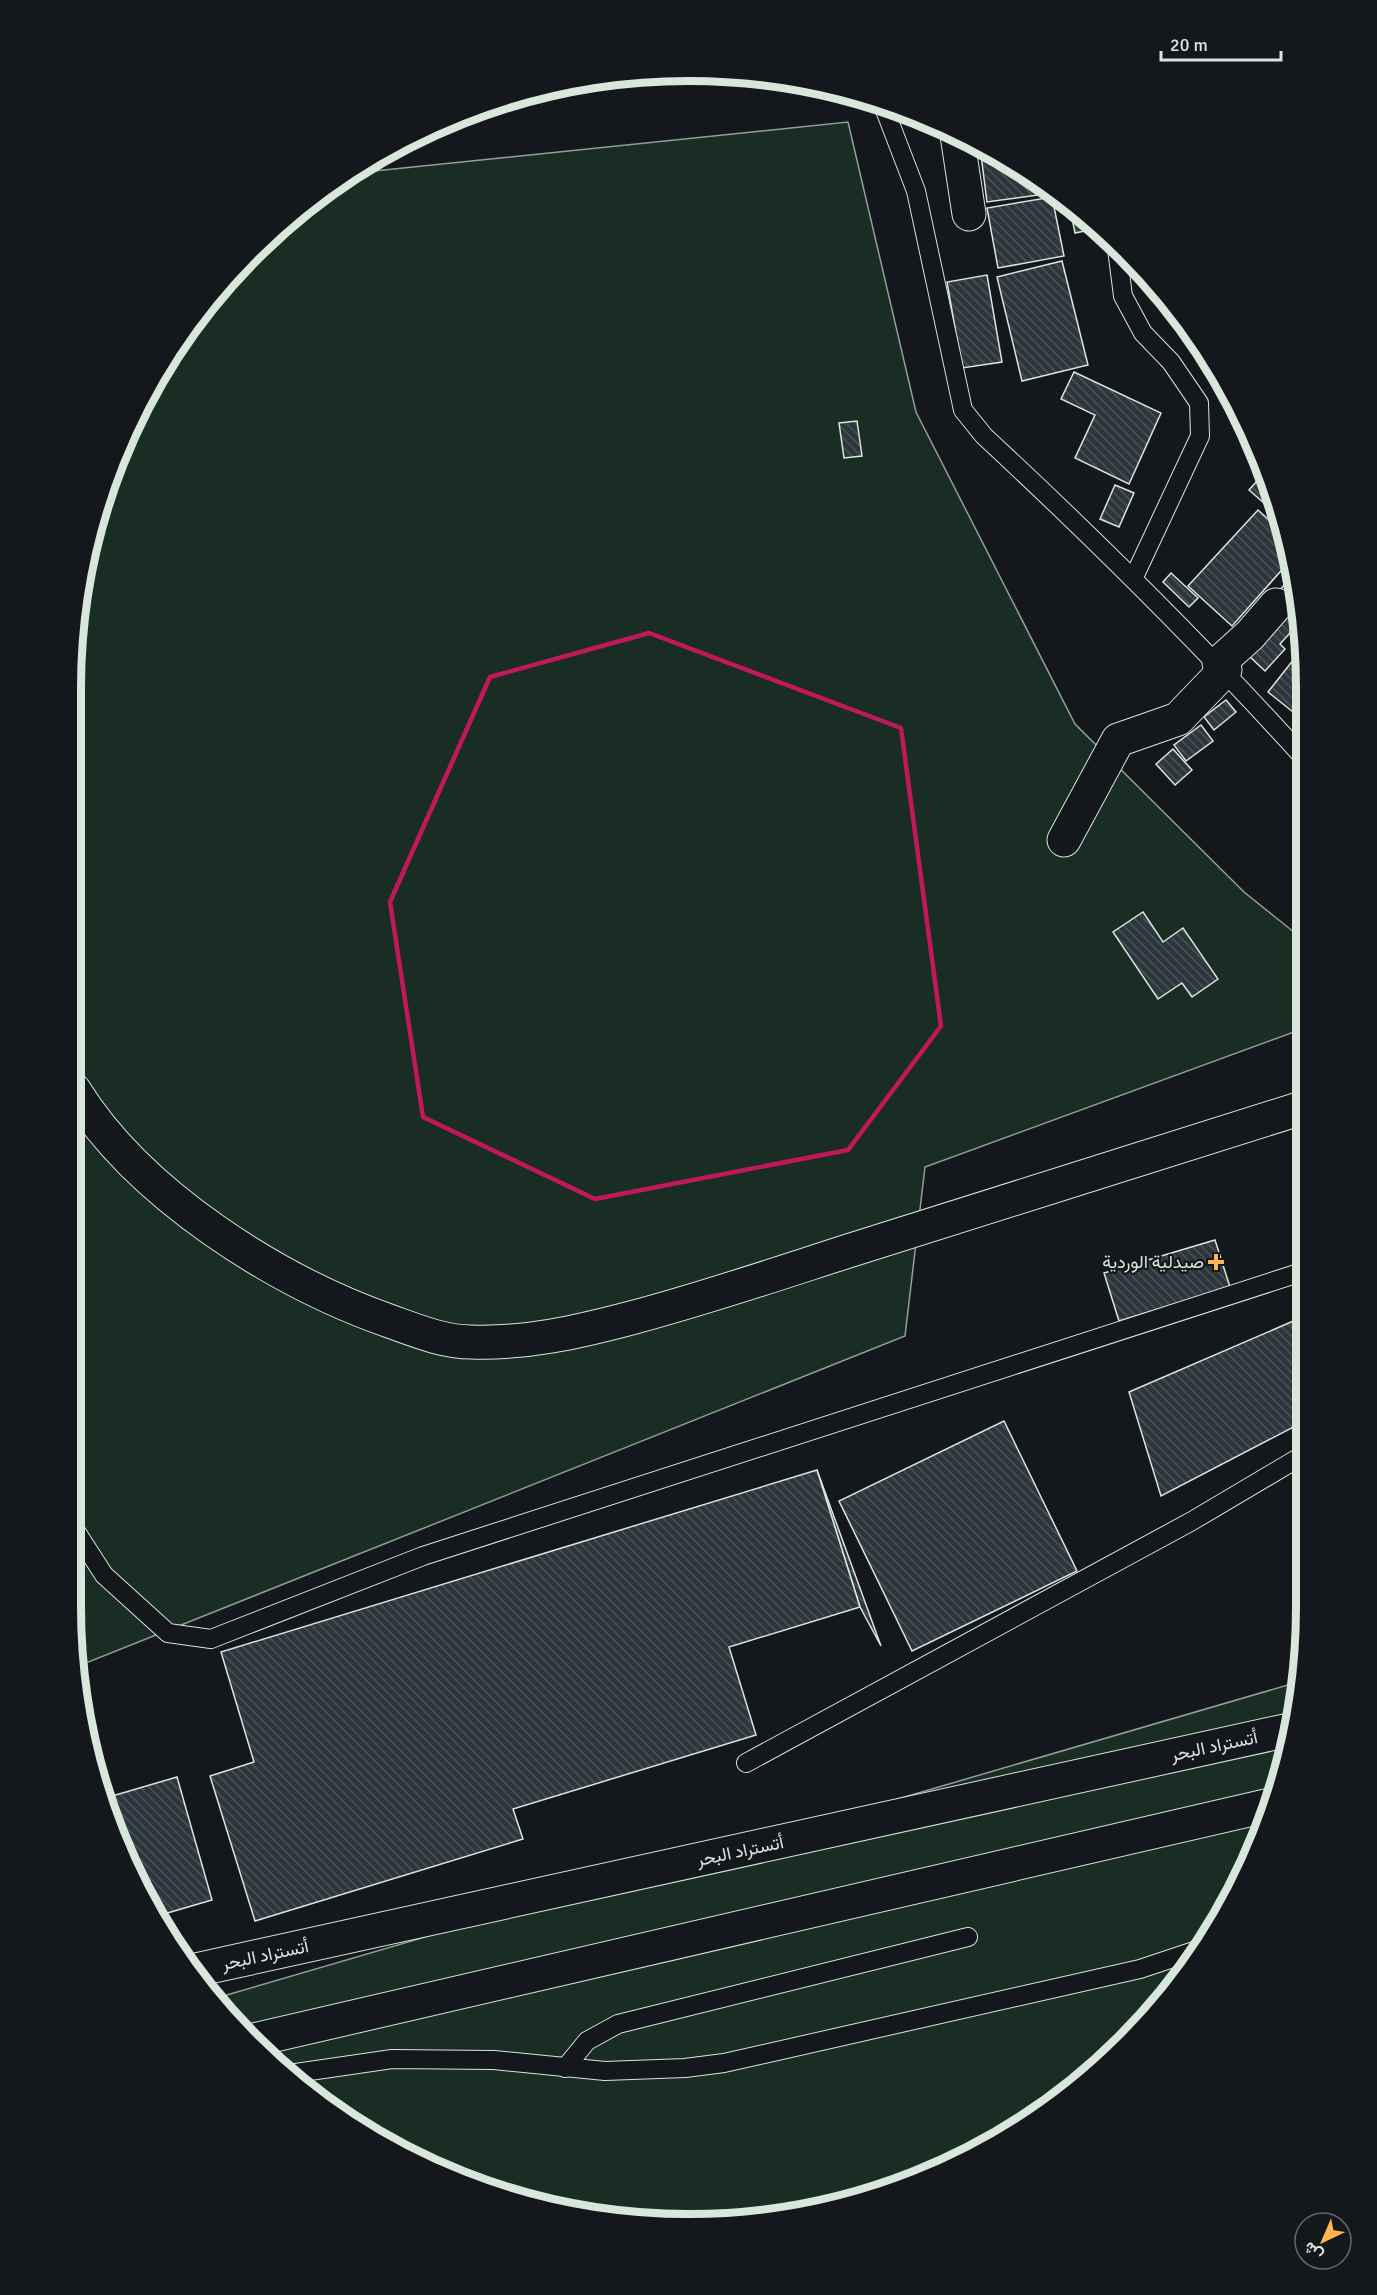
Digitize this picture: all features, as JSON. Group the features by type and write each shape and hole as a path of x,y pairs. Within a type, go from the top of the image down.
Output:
{"main road":[{"path":"958,145 969,214"},
{"path":"1064,840 1118,740 1178,719 1276,604"},
{"path":"81,1100 113,1143 151,1180 184,1207 262,1260 340,1303 425,1334 467,1342 526,1341 581,1331 689,1303 1296,1110"},
{"name":"أتستراد البحر","path":"202,1969 1283,1731"},
{"path":"261,2038 1262,1807"}],"lane":[{"path":"886,114 916,191 963,410 984,436 1134,577 1222,667 1296,749"},
{"path":"1118,259 1123,296 1143,333 1171,362 1199,404 1200,436 1134,577"},
{"path":"81,1539 104,1575 168,1634 210,1639 423,1556 1296,1274"},
{"path":"746,1763 1192,1521 1296,1459"},
{"path":"565,2068 587,2041 618,2024 968,1937"},
{"path":"300,2072 392,2059 494,2060 565,2068 645,2071 724,2063 1140,1969 1187,1953"}],"highlighted area":[{"path":"649,633 901,728 941,1026 848,1150 595,1199 423,1117 390,902 490,677"}],"green space":[{"path":"848,122 916,412 1075,724 1244,892 1296,934 1296,1031 925,1167 905,1336 84,1664 81,1606 81,688 86,609 93,570 113,493 127,456 162,385 183,351 232,288 259,259 319,207 370,171"},
{"path":"1291,1684 1275,1764 1250,1839 1215,1910 1194,1944 1145,2007 1089,2063 1026,2112 957,2151 884,2182 807,2202 728,2213 649,2213 609,2209 531,2193 456,2168 385,2133 351,2112 288,2063 259,2036 223,1996"}],"building":[{"path":"981,156 1041,195 987,202"},
{"path":"1046,198 1053,203 1064,256 998,268 987,208"},
{"path":"1072,218 1087,230 1075,233"},
{"path":"1062,261 1088,365 1022,381 997,277"},
{"path":"987,275 1002,362 962,368 947,282"},
{"path":"1074,372 1161,413 1129,484 1075,458 1095,415 1061,399"},
{"path":"857,421 862,456 844,458 839,423"},
{"path":"1259,479 1268,506 1249,490"},
{"path":"1115,485 1134,493 1119,527 1100,519"},
{"path":"1258,510 1273,524 1284,568 1232,626 1188,586"},
{"path":"1171,573 1198,598 1189,607 1163,582"},
{"path":"1286,583 1289,598 1280,590"},
{"path":"1291,609 1293,630 1280,644 1285,649 1265,671 1250,657"},
{"path":"1295,657 1296,714 1268,692"},
{"path":"1226,700 1236,712 1214,730 1204,717"},
{"path":"1201,725 1213,741 1186,761 1174,745"},
{"path":"1173,749 1192,770 1175,785 1156,764"},
{"path":"1143,912 1163,942 1183,928 1218,979 1192,997 1182,983 1158,999 1113,932"},
{"path":"1215,1240 1230,1287 1119,1321 1104,1273"},
{"path":"1296,1320 1296,1426 1161,1496 1129,1392"},
{"path":"1004,1421 1077,1571 912,1651 839,1501"},
{"path":"817,1470 881,1646 860,1607"},
{"path":"817,1470 860,1607 729,1647 756,1735 513,1809 523,1839 255,1921 210,1776 254,1762 221,1652"},
{"path":"177,1777 212,1900 164,1914 127,1839 111,1796"}],"place":[{"name":"صيدلية الوردية","path":"1216,1262"}]}
